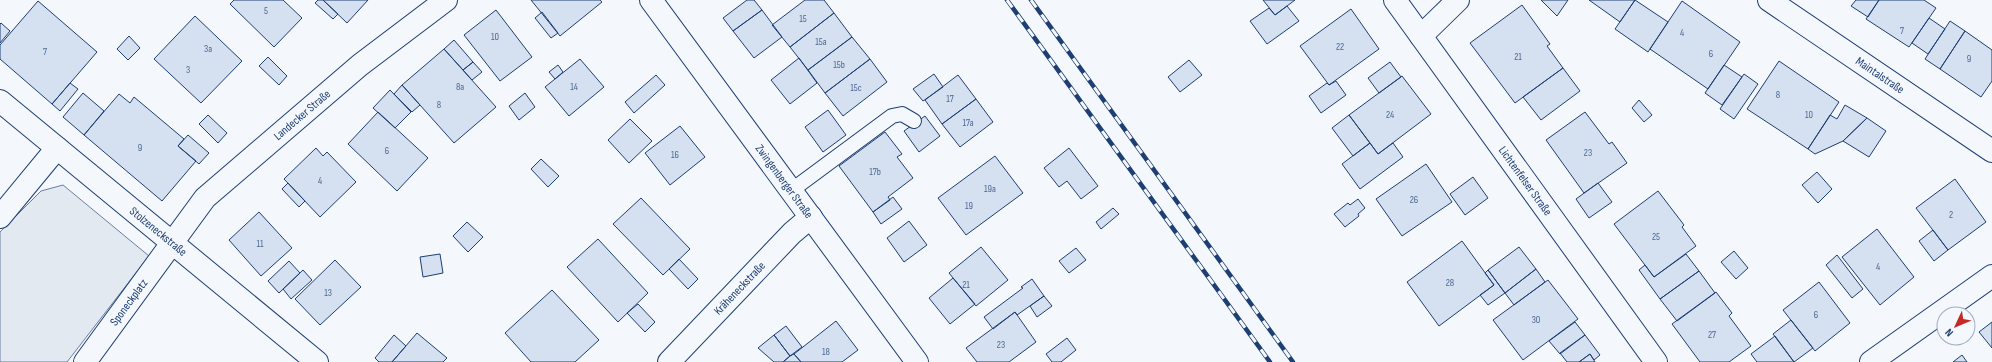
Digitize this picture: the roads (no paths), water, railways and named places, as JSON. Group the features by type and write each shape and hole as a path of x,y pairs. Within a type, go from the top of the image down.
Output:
{"street":[{"name":"Landecker Straße","path":"173,244 205,198 360,65 446,0"},
{"name":"Zwingenberger Straße","path":"651,0 917,362"},
{"name":"Lichtenfelser Straße","path":"1395,0 1656,362"},
{"path":"1421,36 1458,0"},
{"name":"Maintalstraße","path":"1769,0 1992,151"},
{"name":"Stolzeneckstraße","path":"0,100 317,362"},
{"path":"0,217 57,148"},
{"name":"Kräheneckstraße","path":"669,362 792,233 811,217"},
{"name":"Sponeckplatz","path":"85,362 173,244"},
{"path":"1871,362 1992,276"}],"lane":[{"path":"792,190 892,116 902,114 914,122"}],"railway":[{"path":"1007,0 1270,362"},
{"path":"1031,0 1293,362"}]}
